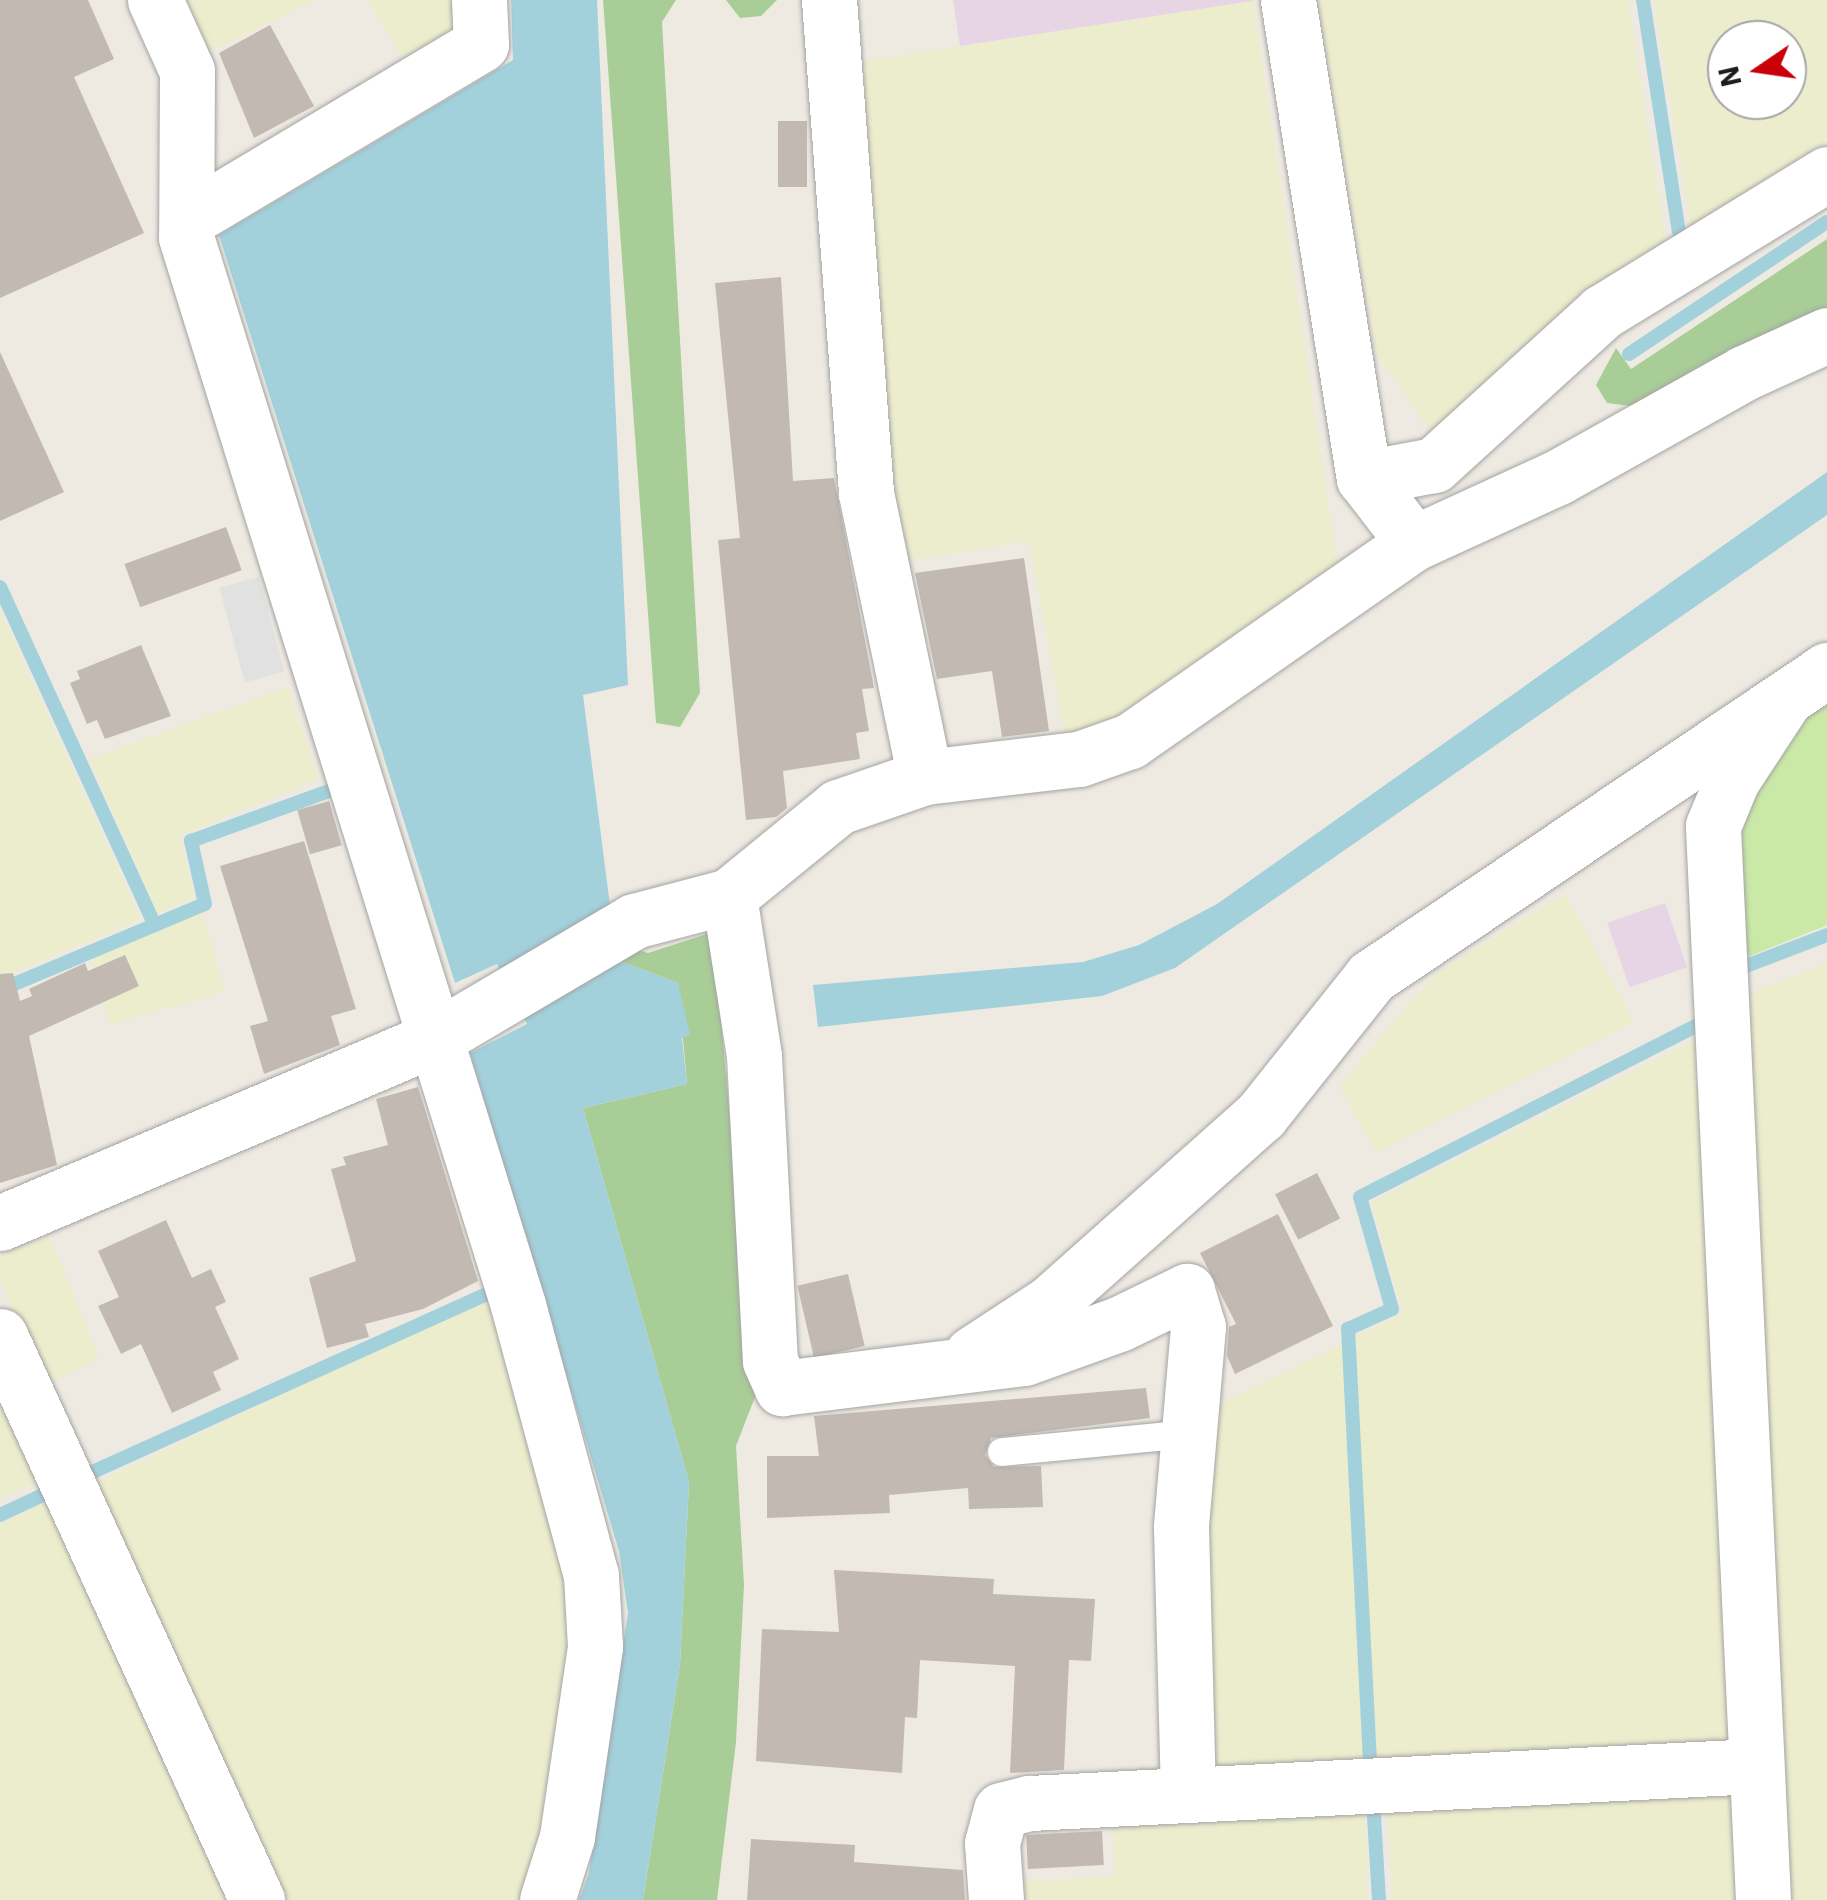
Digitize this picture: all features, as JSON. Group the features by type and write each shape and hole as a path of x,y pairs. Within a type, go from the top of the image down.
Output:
{"street":[{"path":"155,0 187,70 186,237 518,1305 591,1576 595,1647 567,1837 547,1900"},
{"path":"188,219 481,44 479,0"},
{"path":"829,0 866,493 925,777"},
{"path":"1288,0 1364,478 1414,543"},
{"path":"1364,478 1434,465 1602,312 1827,174"},
{"path":"0,1223 434,1039 634,921 729,896 838,807 925,777 1079,759 1130,741 1414,543 1558,477 1744,373 1827,335"},
{"path":"952,1366 1050,1302 1261,1115 1371,977 1827,670"},
{"path":"1763,1900 1713,826 1732,780 1783,702"},
{"path":"729,896 754,1056 770,1360 782,1388 1024,1358 1120,1324 1187,1290 1198,1326 1182,1527 1188,1790"},
{"path":"0,1336 256,1900"},
{"path":"996,1900 992,1843 1001,1810 1188,1790 1756,1766"}],"lane":[{"path":"1002,1452 1189,1434"}],"shaded area":[{"path":"953,0 1253,0 1253,1 960,46"},
{"path":"259,577 284,672 245,682 219,588"},
{"path":"1665,903 1687,967 1629,987 1607,923"}],"green space":[{"path":"179,0 316,0 204,54"},
{"path":"368,0 460,0 461,33 408,66"},
{"path":"603,0 676,0 662,22 700,693 680,727 656,723"},
{"path":"726,0 777,0 761,16 740,18"},
{"path":"1318,0 1628,0 1666,245 1586,299 1430,431 1377,355"},
{"path":"1654,0 1827,0 1827,140 1691,229"},
{"path":"1253,1 1338,568 1108,732 1066,741 1029,541 898,563 851,63"},
{"path":"1827,239 1827,321 1639,407 1607,403 1596,385 1616,348 1631,369"},
{"path":"0,611 141,919 0,978"},
{"path":"288,687 318,779 179,836 195,897 157,913 89,759"},
{"path":"1827,697 1827,925 1735,962 1727,841 1793,722"},
{"path":"1565,894 1634,1022 1376,1153 1339,1086 1434,975"},
{"path":"202,911 225,992 111,1025 88,944"},
{"path":"713,932 755,1397 736,1446 744,1585 736,1742 717,1900 643,1900 680,1664 689,1482 583,1108 687,1084 678,983 617,960 630,947 648,953"},
{"path":"1827,963 1827,1900 1787,1900 1747,994"},
{"path":"1705,1035 1737,1733 1710,1755 1212,1770 1210,1409 1403,1313 1371,1202"},
{"path":"50,1237 99,1358 43,1386 0,1279 0,1256"},
{"path":"496,1292 579,1578 534,1891 513,1900 285,1900 94,1484"},
{"path":"0,1389 48,1476 0,1499"},
{"path":"55,1498 237,1900 0,1900 0,1523"},
{"path":"1719,1785 1739,1800 1744,1900 1392,1900 1387,1807"},
{"path":"1364,1808 1368,1900 1016,1900 1015,1882 1115,1876 1112,1825"}],"water":[{"path":"511,0 597,0 628,685 583,695 617,960 678,983 690,1035 682,1038 687,1084 583,1108 689,1482 680,1664 643,1900 579,1900 589,1873 628,1613 619,1551 470,1053 527,1024 497,964 455,983 219,235 513,60"},
{"path":"1827,472 1827,515 1175,968 1102,996 818,1027 813,985 1083,962 1139,945 1217,904"}],"building":[{"path":"0,0 88,0 114,59 74,77 144,233 0,298"},
{"path":"270,25 314,106 254,138 219,53"},
{"path":"778,121 807,121 807,187 778,187"},
{"path":"781,277 793,481 834,478 874,688 862,689 869,731 856,733 860,759 783,771 787,808 776,817 746,820 718,540 740,538 715,283"},
{"path":"0,352 64,492 0,521"},
{"path":"226,527 242,570 140,607 125,564"},
{"path":"1024,558 1049,731 1002,737 992,671 937,679 915,573"},
{"path":"141,645 171,716 105,739 97,720 87,724 70,683 80,679 77,671"},
{"path":"329,801 342,845 310,854 297,810"},
{"path":"304,841 356,1009 331,1016 340,1045 264,1074 250,1026 268,1021 220,866"},
{"path":"125,955 139,986 29,1036 57,1165 0,1183 0,974 13,973 20,1001 32,996 29,989 85,963 88,971"},
{"path":"418,1087 478,1281 423,1309 365,1324 369,1337 327,1348 309,1278 356,1261 331,1169 346,1165 343,1157 388,1145 376,1099"},
{"path":"1317,1173 1340,1218 1298,1240 1275,1194"},
{"path":"1278,1214 1333,1326 1235,1374 1227,1356 1229,1327 1236,1324 1200,1253"},
{"path":"166,1220 192,1278 211,1269 226,1302 215,1307 239,1359 213,1372 221,1390 172,1413 141,1344 121,1354 98,1306 119,1297 98,1251"},
{"path":"848,1274 865,1346 814,1358 797,1286"},
{"path":"1146,1388 1150,1418 991,1438 985,1455 994,1467 1041,1466 1043,1507 969,1509 968,1488 889,1495 890,1513 767,1518 767,1456 819,1456 814,1416"},
{"path":"834,1570 994,1579 993,1594 1095,1599 1091,1661 1069,1660 1064,1770 1010,1773 1015,1666 920,1660 917,1718 905,1717 902,1773 756,1761 762,1629 839,1632"},
{"path":"1102,1831 1104,1865 1028,1869 1026,1835"},
{"path":"751,1839 855,1845 854,1862 963,1870 965,1900 747,1900"}],"waterway":[{"path":"1643,0 1679,232"},
{"path":"1629,354 1827,222"},
{"path":"0,587 155,925"},
{"path":"0,990 205,904 191,841 332,790"},
{"path":"1746,966 1827,935"},
{"path":"1370,1762 1348,1329 1392,1309 1360,1197 1703,1022"},
{"path":"88,1474 493,1291"},
{"path":"0,1515 49,1492"},
{"path":"1374,1816 1379,1900"}]}
